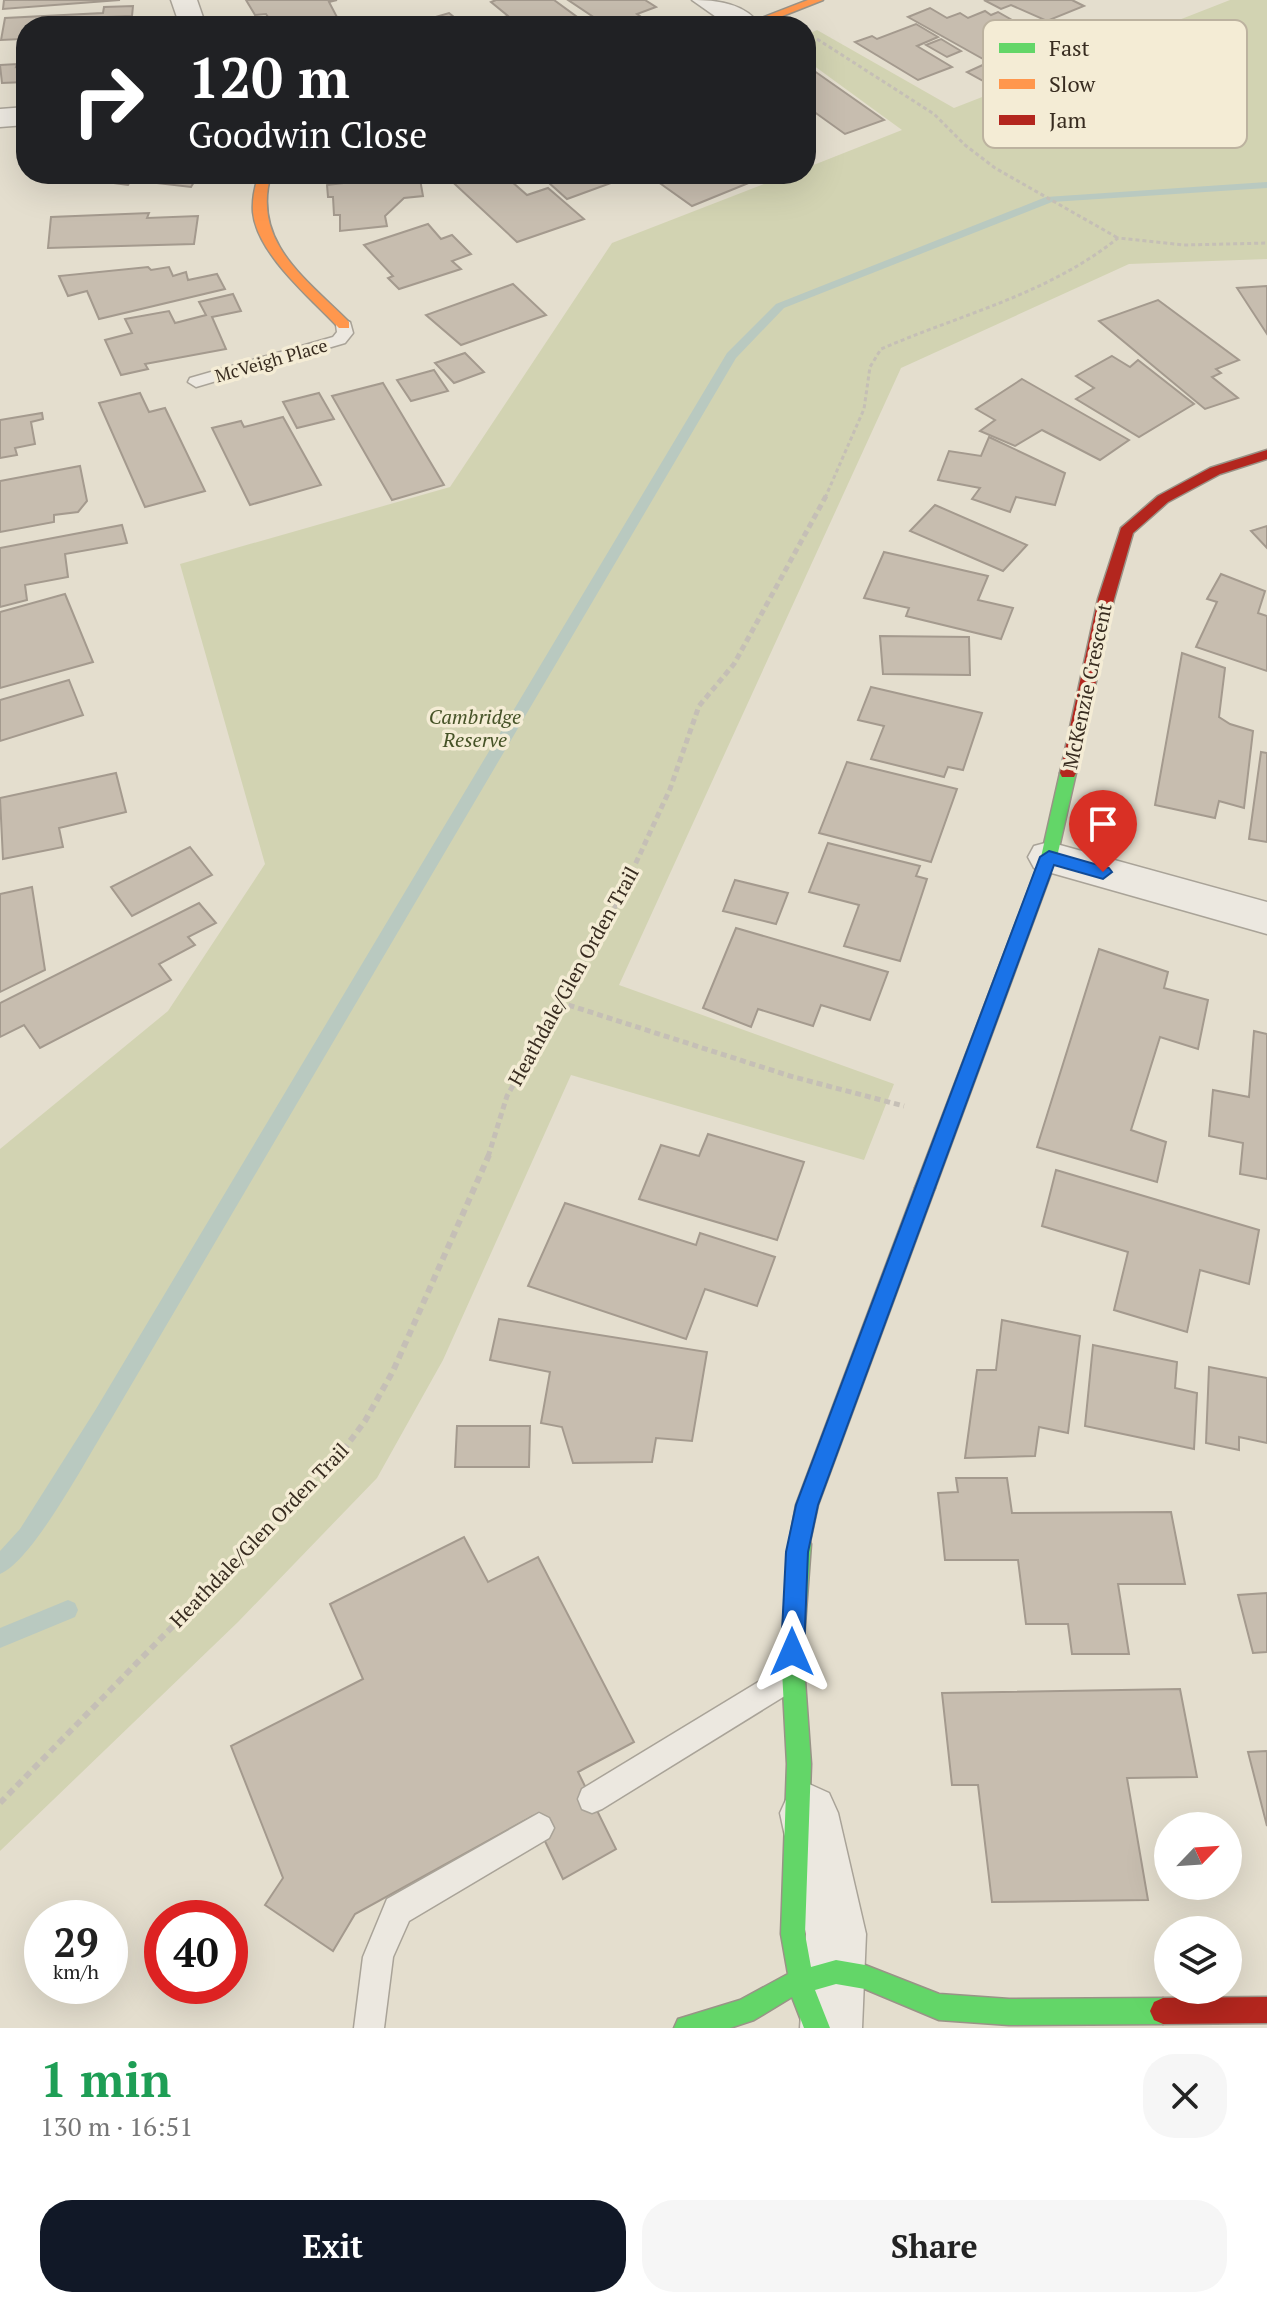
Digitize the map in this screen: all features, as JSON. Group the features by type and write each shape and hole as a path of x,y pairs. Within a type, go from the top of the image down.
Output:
{"street":[{"path":"705,0 731,16"},
{"path":"774,16 818,0"},
{"name":"McVeigh Place","path":"262,184 260,217 269,240 344,325"},
{"name":"McKenzie Crescent","path":"817,2028 809,2011 823,1994 836,1934 799,1776 792,1676 792,1604 797,1552 807,1505 1049,857 1106,599 1126,531 1163,499 1215,471 1267,454"},
{"path":"1049,857 1267,918"},
{"path":"687,2028 745,2011 784,1987 823,1994 865,1977 939,2007 1009,2012 1267,2010"}],"lane":[{"name":"McVeigh Place","path":"196,382 339,340 345,333 344,325"},
{"path":"592,1799 792,1676"},
{"path":"369,2028 378,1957 398,1910 539,1828"}],"path":[{"path":"816,38 934,114 965,145 995,168 1118,238 1184,245 1267,243"},
{"name":"Heathdale/Glen Orden Trail","path":"0,1803 277,1522 339,1456 365,1421 393,1371 451,1245 487,1160 507,1096 621,895 670,789 699,706 734,664 829,491 864,409 870,367 881,349 1057,278 1108,248 1118,238"},
{"path":"559,1002 790,1076 951,1120"}],"green space":[{"name":"Cambridge Reserve","path":"1230,0 1267,0 1267,259 1129,264 901,368 619,985 894,1084 864,1160 571,1075 443,1360 377,1478 238,1622 0,1851 0,1149 168,1011 265,864 180,564 450,487 612,243 764,184 816,184 816,164 902,130 816,67 816,30 954,108 983,97 983,148 1247,148 1247,20 1179,20"}],"building":[{"path":"4,0 120,0 3,9"},
{"path":"246,0 337,0 329,2 336,16 255,15"},
{"path":"554,0 576,16 508,16 491,2"},
{"path":"568,0 645,0 656,7 637,14 640,16 592,16"},
{"path":"984,0 1072,0 1084,6 1049,20 1011,5 1001,9"},
{"path":"133,6 132,16 44,16 103,13 104,7"},
{"path":"930,8 947,18 960,13 968,18 985,11 991,15 998,12 1012,20 983,20 983,59 908,17"},
{"path":"16,17 16,39 1,40 5,18"},
{"path":"916,24 938,37 917,46 952,67 918,80 855,42 872,36 877,39"},
{"path":"941,39 961,51 947,57 926,45"},
{"path":"16,64 16,82 2,83 0,65"},
{"path":"983,65 983,81 967,72"},
{"path":"816,72 884,120 845,134 816,113"},
{"path":"165,184 193,184 191,187"},
{"path":"421,184 423,196 404,198 385,216 387,226 340,231 340,215 334,215 333,197 328,197 327,185"},
{"path":"455,184 514,184 527,195 548,188 584,219 517,242"},
{"path":"550,184 608,184 567,199"},
{"path":"661,184 746,184 692,206"},
{"path":"149,213 147,218 198,216 194,244 48,248 51,217"},
{"path":"428,224 441,239 452,235 471,254 452,261 461,269 399,289 388,278 393,276 364,245"},
{"path":"148,267 151,270 169,267 173,276 186,272 188,280 217,274 225,289 99,319 87,291 68,296 59,276"},
{"path":"513,284 546,315 461,345 426,315"},
{"path":"1267,286 1267,334 1237,288"},
{"path":"233,294 241,311 212,317 226,349 145,364 148,369 121,375 105,340 132,333 125,319 169,311 175,323 206,315 199,302"},
{"path":"1158,300 1239,360 1216,369 1221,373 1212,377 1238,398 1205,409 1099,321"},
{"path":"465,353 484,372 454,383 435,363"},
{"path":"1112,356 1130,367 1138,360 1194,404 1139,437 1076,399 1094,388 1076,376"},
{"path":"434,370 448,391 411,401 397,380"},
{"path":"1022,379 1129,440 1100,460 1042,430 1015,446 980,431 995,420 976,409"},
{"path":"383,383 444,485 392,500 332,396"},
{"path":"140,393 149,412 165,408 205,491 145,507 99,403"},
{"path":"319,393 334,419 297,428 283,402"},
{"path":"42,413 43,419 31,422 35,444 15,448 17,455 0,458 0,420"},
{"path":"283,417 321,485 250,505 212,428 241,421 244,427"},
{"path":"989,437 1065,473 1055,505 1016,497 1010,512 972,499 980,488 938,480 949,451 981,456"},
{"path":"80,466 87,501 78,512 54,515 54,522 0,532 0,481"},
{"path":"935,505 1027,545 1003,571 910,531"},
{"path":"122,525 127,543 65,554 68,577 25,585 27,600 0,607 0,548"},
{"path":"1267,526 1267,548 1251,531"},
{"path":"884,552 988,576 978,600 1013,608 1001,639 906,616 909,608 864,598"},
{"path":"1221,574 1265,591 1258,613 1267,616 1267,671 1196,647 1217,602 1207,599"},
{"path":"65,594 93,662 0,688 0,612"},
{"path":"880,636 969,637 970,675 883,674"},
{"path":"1182,653 1225,668 1219,717 1253,731 1244,808 1219,801 1215,818 1155,805"},
{"path":"69,680 83,715 0,741 0,700"},
{"path":"871,687 982,713 963,770 948,767 944,777 871,759 884,726 858,720"},
{"path":"1261,752 1267,753 1267,842 1249,839"},
{"path":"847,762 957,789 931,862 819,833"},
{"path":"116,773 126,812 59,828 63,847 3,859 0,798"},
{"path":"828,843 920,866 916,876 927,879 900,961 844,946 859,905 809,892"},
{"path":"190,847 212,875 132,916 111,887"},
{"path":"735,880 788,893 776,924 723,911"},
{"path":"32,887 45,970 0,992 0,894"},
{"path":"199,903 216,923 188,937 195,945 159,964 171,980 40,1048 24,1025 0,1037 0,1003"},
{"path":"736,928 888,972 870,1020 821,1005 813,1026 758,1009 751,1027 703,1008"},
{"path":"1099,949 1168,972 1164,988 1208,1000 1198,1049 1160,1037 1131,1130 1166,1142 1157,1182 1037,1147"},
{"path":"1254,1031 1267,1034 1267,1179 1240,1174 1243,1143 1209,1136 1213,1090 1249,1097"},
{"path":"708,1134 804,1162 777,1240 639,1199 661,1145 699,1156"},
{"path":"1056,1170 1259,1230 1249,1284 1200,1270 1187,1332 1114,1310 1128,1252 1042,1226"},
{"path":"565,1203 696,1245 700,1233 775,1257 757,1306 705,1289 686,1339 528,1286"},
{"path":"499,1319 707,1352 692,1441 656,1438 652,1462 573,1463 562,1427 541,1423 550,1372 490,1360"},
{"path":"1002,1320 1080,1336 1068,1433 1039,1427 1035,1456 965,1458 977,1370 996,1370"},
{"path":"1093,1345 1177,1362 1175,1388 1197,1393 1194,1449 1085,1426"},
{"path":"1209,1367 1267,1378 1267,1443 1239,1437 1239,1450 1206,1443"},
{"path":"457,1426 530,1426 529,1467 455,1467"},
{"path":"956,1478 1007,1478 1012,1513 1171,1512 1185,1584 1118,1584 1129,1654 1072,1654 1068,1624 1026,1624 1018,1560 945,1560 938,1493 958,1492"},
{"path":"464,1537 488,1582 538,1557 634,1742 578,1772 616,1849 563,1879 533,1816 355,1914 333,1951 265,1905 283,1878 231,1746 363,1679 330,1604"},
{"path":"1267,1593 1267,1652 1253,1653 1238,1595"},
{"path":"1180,1689 1197,1777 1127,1778 1148,1900 992,1902 978,1785 952,1785 942,1693"},
{"path":"1267,1751 1267,1826 1248,1752"}],"waterway":[{"path":"0,1565 27,1536 103,1415 731,356 780,306 1050,199 1267,185"},
{"path":"0,1638 68,1610"}],"traffic: fast":[{"path":"925,1188 1049,857 1068,773"},
{"path":"800,1544 792,1652 799,1764 793,1934 804,1996 817,2028"},
{"path":"687,2028 745,2011 784,1987 836,1972 865,1977 939,2007 1009,2012 1163,2011"}],"traffic: slow":[{"path":"774,16 818,0"},
{"path":"262,184 260,217 273,246 295,275 344,325"},
{"path":"800,1544 807,1505 925,1188"}],"traffic: jam":[{"path":"1068,773 1106,599 1126,531 1163,499 1215,471 1267,454"},
{"path":"1163,2011 1267,2010"}],"route":[{"path":"792,1652 797,1552 807,1505 1049,857 1103,872"}]}
